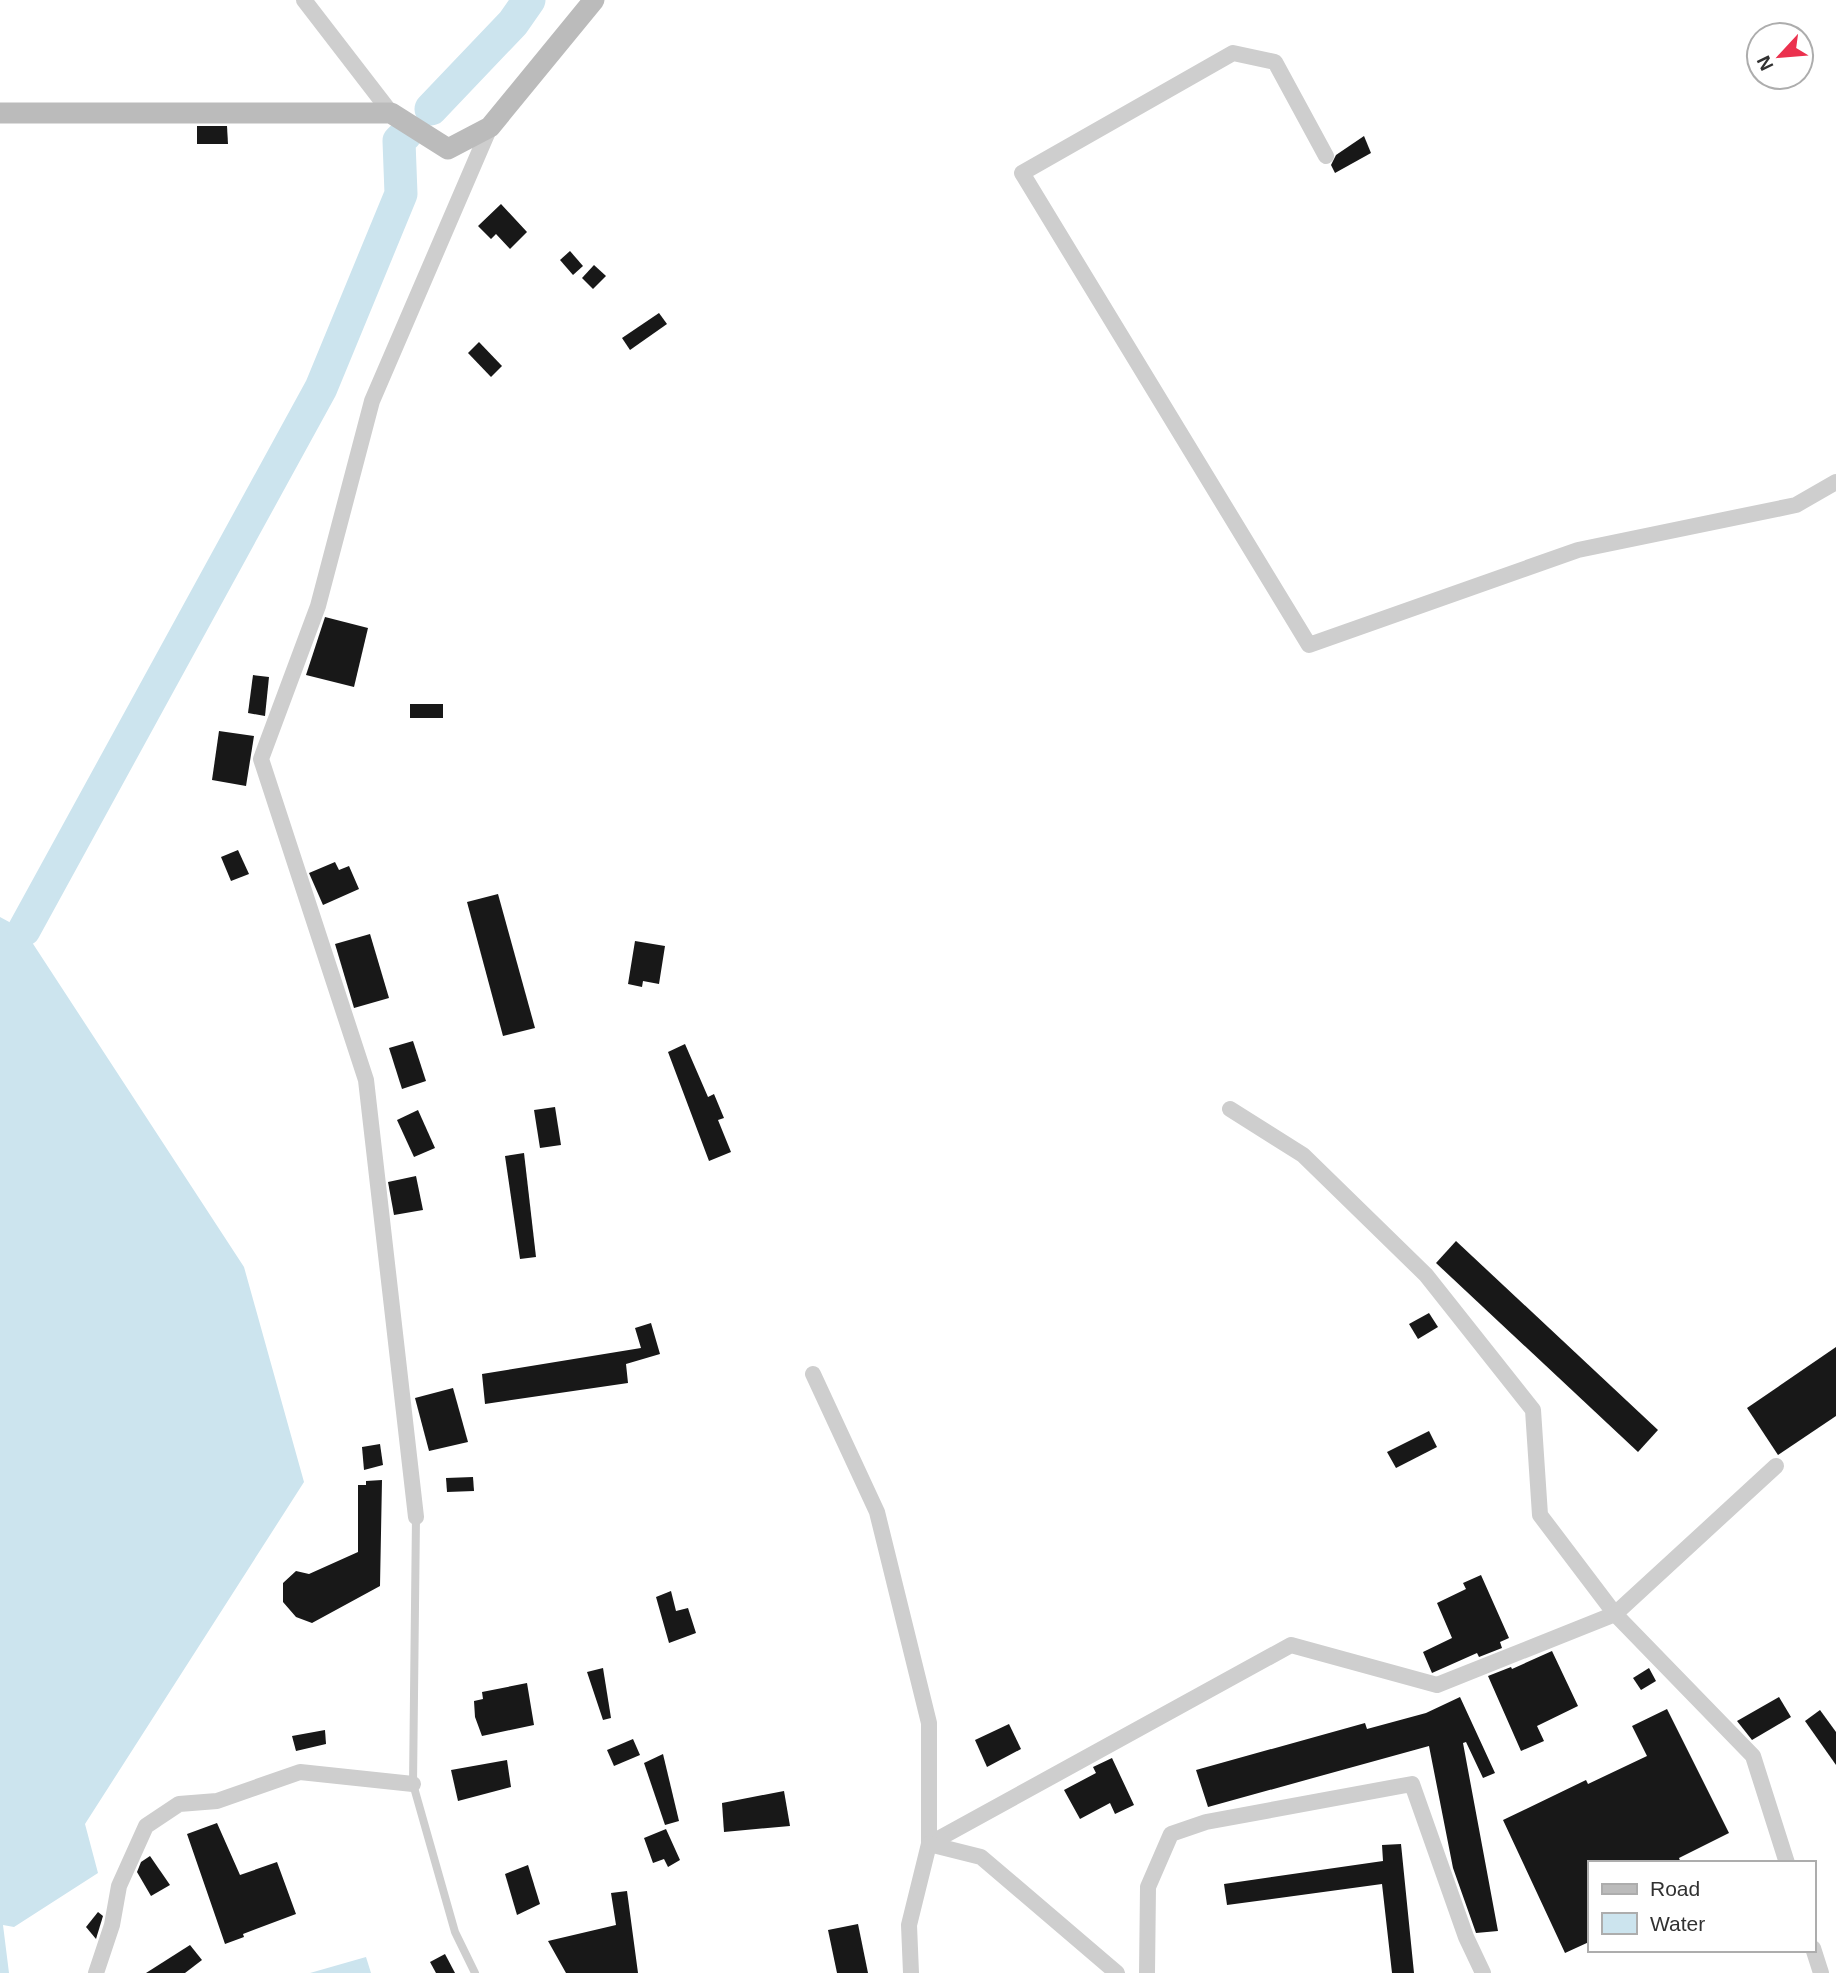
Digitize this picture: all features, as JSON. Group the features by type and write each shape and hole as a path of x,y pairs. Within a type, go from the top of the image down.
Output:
{"street":[{"path":"304,0 391,113 448,149 490,127"},
{"path":"416,1517 366,1080 261,759 317,606 372,401 490,127 594,0"},
{"path":"1326,156 1275,62 1233,53 1022,173 1309,645 1578,550 1796,505 1836,482"},
{"path":"0,113 391,113"},
{"path":"1230,1110 1303,1156 1426,1275 1533,1410 1540,1515 1615,1614 1753,1756 1786,1861"},
{"path":"813,1374 877,1512 929,1723 929,1844 909,1925 911,1973"},
{"path":"929,1844 1292,1645 1437,1685 1615,1614 1776,1466"},
{"path":"96,1973 111,1925 119,1886 146,1826 179,1804 217,1801 300,1772 413,1784"},
{"path":"1147,1973 1148,1887 1171,1833 1206,1822 1412,1784 1466,1937 1483,1973"},
{"path":"929,1844 981,1857 1117,1973"},
{"path":"1814,1952 1821,1973"}],"lane":[{"path":"416,1517 413,1784 455,1932 475,1973"}],"water":[{"path":"0,917 24,930 244,1267 304,1482 85,1824 98,1873 14,1927 3,1925 9,1973 0,1973"},
{"path":"366,1957 371,1973 310,1973"}],"building":[{"path":"197,126 227,126 228,144 197,144"},
{"path":"1364,136 1371,153 1335,173 1331,165 1336,155"},
{"path":"501,204 527,232 510,249 496,234 491,239 478,226"},
{"path":"570,251 583,266 573,275 560,260"},
{"path":"594,265 606,276 593,289 582,278"},
{"path":"659,313 667,324 630,350 622,338"},
{"path":"479,342 502,366 491,377 468,353"},
{"path":"325,617 368,628 354,687 306,675"},
{"path":"253,675 269,677 265,716 248,713"},
{"path":"410,704 443,704 443,718 410,718"},
{"path":"219,731 254,736 246,786 212,780"},
{"path":"238,850 249,874 231,881 221,857"},
{"path":"335,862 339,870 349,866 359,889 323,905 309,873"},
{"path":"498,894 535,1028 503,1036 467,902"},
{"path":"370,934 389,998 354,1008 335,944"},
{"path":"635,941 665,946 659,984 643,981 642,987 628,984"},
{"path":"413,1041 426,1081 402,1089 389,1048"},
{"path":"685,1044 708,1097 714,1094 724,1118 718,1120 731,1152 709,1161 668,1052"},
{"path":"555,1107 561,1145 540,1148 534,1110"},
{"path":"418,1110 435,1148 414,1157 397,1120"},
{"path":"524,1153 536,1257 520,1259 505,1156"},
{"path":"416,1176 423,1210 394,1215 388,1182"},
{"path":"1456,1241 1658,1430 1638,1452 1436,1263"},
{"path":"1429,1313 1438,1327 1418,1339 1409,1324"},
{"path":"651,1323 660,1354 626,1364 628,1383 485,1404 482,1374 641,1348 635,1328"},
{"path":"1836,1347 1836,1416 1778,1455 1747,1408"},
{"path":"453,1388 468,1442 429,1451 415,1398"},
{"path":"1429,1431 1437,1447 1396,1468 1387,1452"},
{"path":"380,1444 383,1465 364,1470 362,1447"},
{"path":"473,1477 474,1491 447,1492 446,1478"},
{"path":"382,1480 380,1586 312,1623 296,1617 283,1602 283,1583 296,1571 309,1574 358,1552 358,1485 366,1485 366,1481"},
{"path":"1481,1575 1509,1638 1500,1642 1502,1648 1479,1657 1477,1653 1432,1673 1423,1652 1452,1638 1437,1603 1466,1589 1463,1583"},
{"path":"671,1591 676,1611 688,1608 696,1633 669,1643 656,1597"},
{"path":"1552,1651 1578,1706 1537,1726 1544,1741 1521,1751 1488,1676 1511,1667 1512,1669"},
{"path":"603,1668 611,1718 603,1720 587,1672"},
{"path":"1649,1668 1656,1681 1641,1690 1633,1678"},
{"path":"527,1683 534,1725 482,1736 475,1717 474,1701 483,1699 482,1692"},
{"path":"1460,1697 1495,1773 1483,1778 1466,1742 1463,1743 1498,1931 1476,1933 1453,1868 1429,1746 1208,1807 1196,1770 1365,1723 1367,1729 1426,1713"},
{"path":"1779,1697 1791,1717 1752,1740 1737,1721"},
{"path":"1667,1709 1729,1833 1679,1858 1680,1861 1588,1861 1588,1942 1565,1953 1503,1820 1586,1780 1588,1784 1647,1756 1632,1726"},
{"path":"1820,1710 1836,1732 1836,1765 1805,1721"},
{"path":"1009,1724 1021,1749 987,1767 975,1740"},
{"path":"325,1730 326,1744 296,1751 292,1736"},
{"path":"633,1739 640,1755 614,1766 607,1750"},
{"path":"663,1754 679,1821 665,1825 644,1763"},
{"path":"1112,1758 1134,1805 1115,1814 1110,1803 1080,1819 1064,1790 1096,1773 1093,1767"},
{"path":"507,1760 511,1787 458,1801 451,1770"},
{"path":"784,1791 790,1826 724,1832 722,1803"},
{"path":"217,1823 240,1875 277,1862 296,1914 243,1934 244,1937 225,1944 187,1834"},
{"path":"666,1829 680,1860 668,1867 664,1859 653,1863 644,1838"},
{"path":"1401,1844 1414,1973 1392,1973 1382,1884 1227,1905 1224,1884 1383,1861 1382,1845"},
{"path":"150,1856 170,1885 151,1896 137,1872 141,1862"},
{"path":"528,1865 540,1904 517,1915 505,1874"},
{"path":"627,1891 638,1973 566,1973 548,1941 616,1925 611,1893"},
{"path":"98,1912 103,1916 96,1939 86,1927"},
{"path":"858,1924 868,1973 837,1973 828,1930"},
{"path":"190,1945 202,1960 185,1973 146,1973"},
{"path":"445,1954 455,1973 436,1973 430,1962"}],"waterway":[{"path":"431,109 513,23 529,0"},
{"path":"24,930 321,388 401,194 399,141 406,134"}]}
